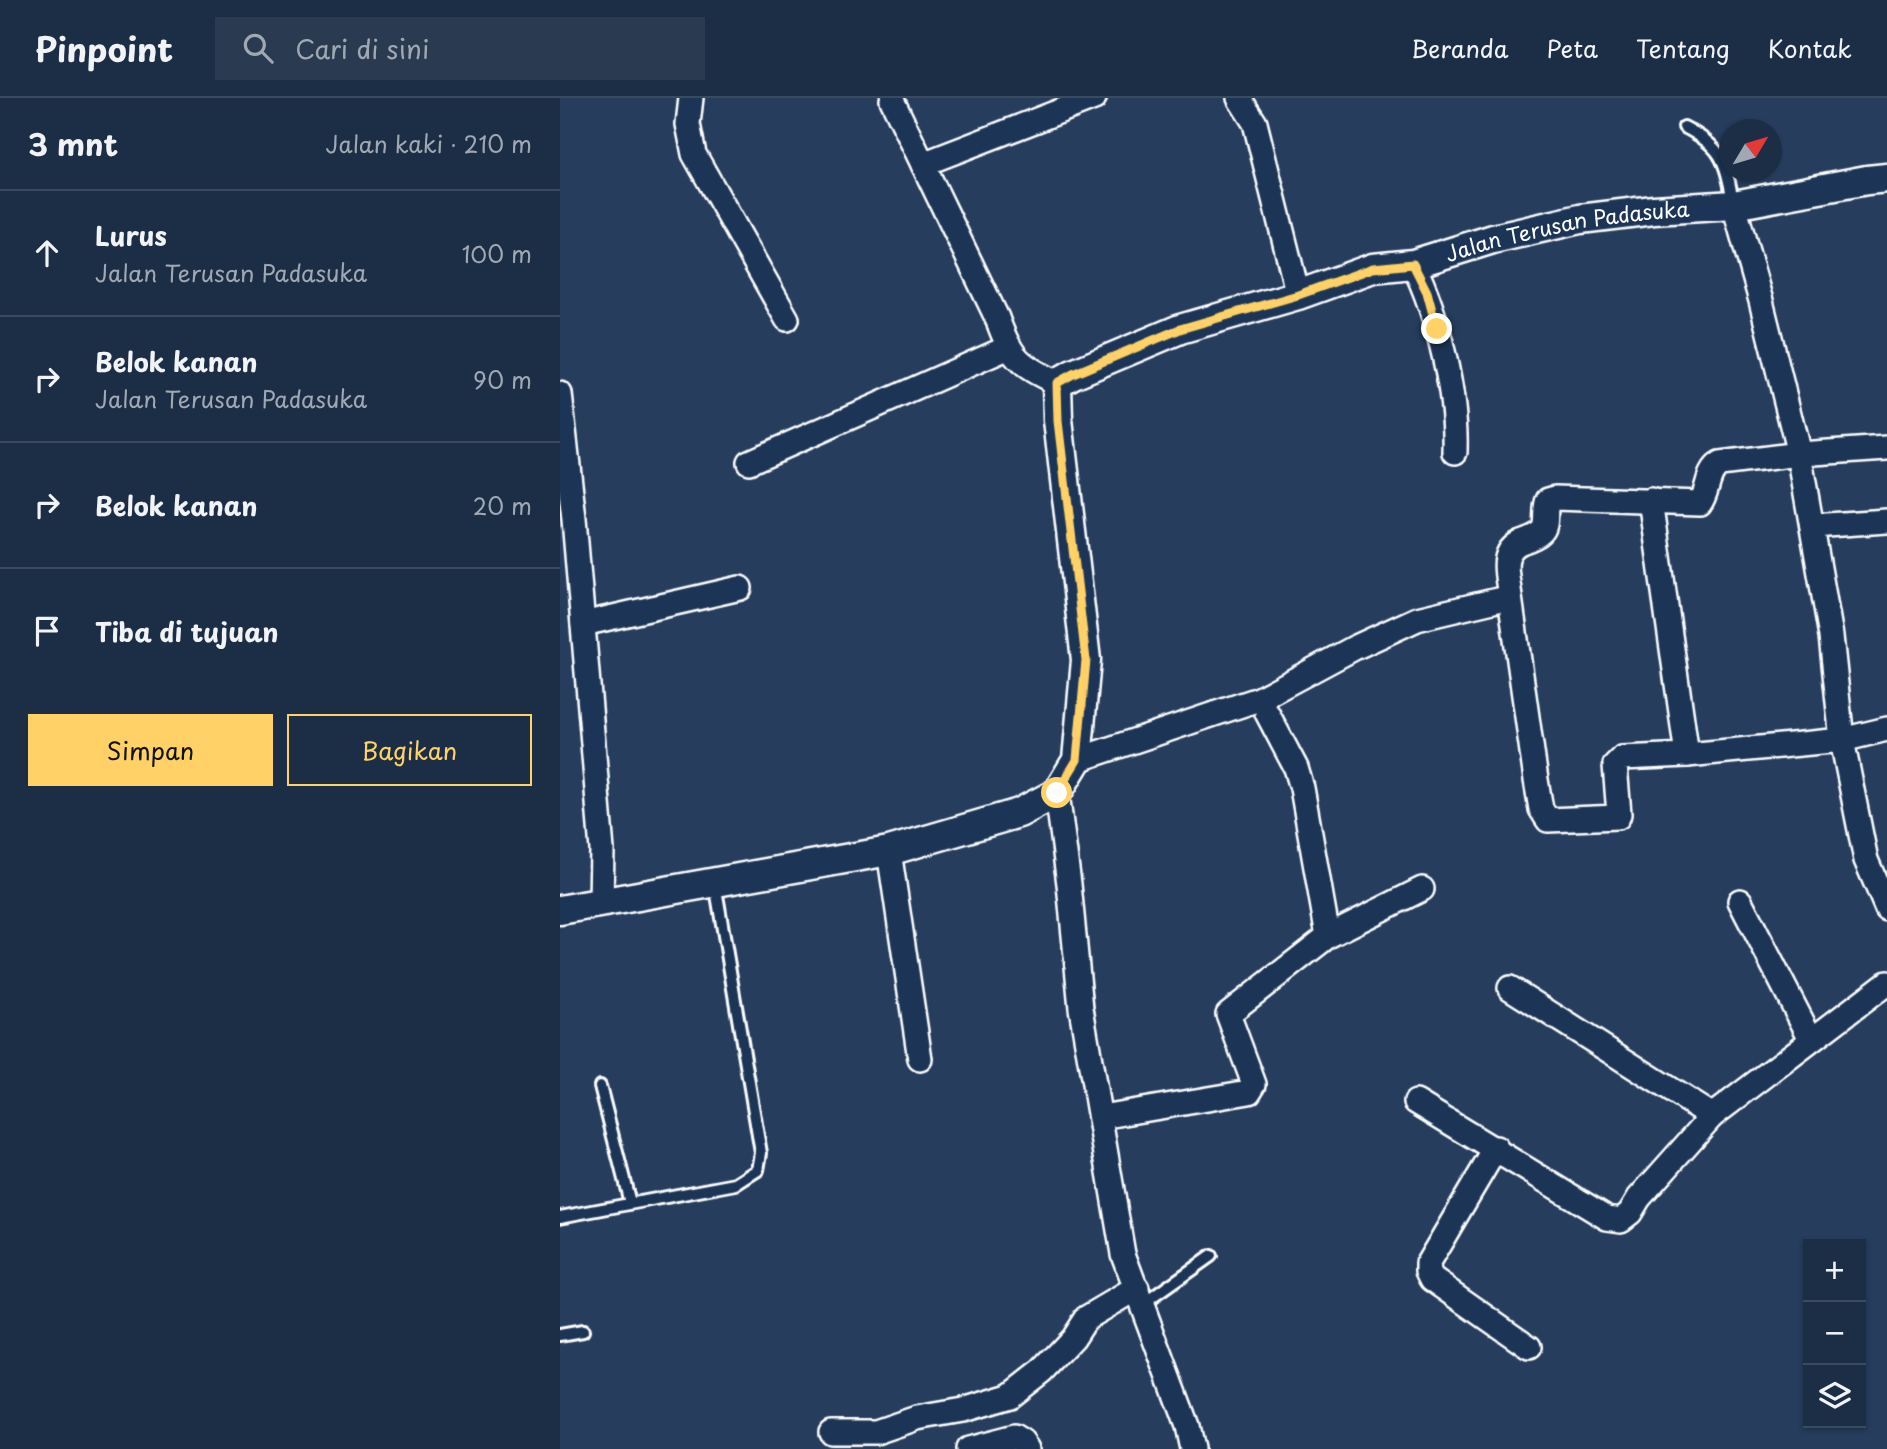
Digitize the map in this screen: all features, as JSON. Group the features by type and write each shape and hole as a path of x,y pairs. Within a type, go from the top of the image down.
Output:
{"street":[{"path":"691,98 688,124 694,154 788,319"},
{"path":"923,164 1094,98"},
{"path":"1239,98 1255,123 1298,295"},
{"path":"560,910 889,851 1019,813 1057,793 1077,760 1086,660 1058,421 1057,383 1031,371 1007,348 997,318 892,100"},
{"name":"Jalan Terusan Padasuka","path":"1057,383 1180,329 1298,295 1373,268 1413,264 1493,239 1580,219 1654,210 1734,205 1887,178"},
{"path":"1734,205 1799,454 1830,636 1842,740 1866,860 1887,909"},
{"path":"1413,264 1427,292 1437,329 1456,424 1455,452"},
{"path":"749,461 1007,348"},
{"path":"560,394 602,850 601,903"},
{"path":"1887,448 1799,454 1715,467 1700,503 1555,498 1548,500 1544,528 1540,534 1512,547 1506,556 1536,780 1541,809 1548,820 1618,817 1615,765 1622,758 1687,755 1842,740 1887,729"},
{"path":"1651,500 1687,755"},
{"path":"1812,526 1887,521"},
{"path":"583,624 740,587"},
{"path":"1077,760 1259,699 1354,648 1417,619 1510,597"},
{"path":"1267,713 1296,768 1303,788 1328,936"},
{"path":"1057,793 1069,884 1080,1008 1123,1254 1187,1426 1192,1449"},
{"path":"889,851 920,1059"},
{"path":"1101,1116 1249,1091 1254,1084 1228,1014 1328,936 1422,889"},
{"path":"1740,901 1811,1039"},
{"path":"1416,1102 1496,1148 1607,1218 1621,1220 1630,1213 1639,1198 1712,1116 1717,1115 1811,1039 1887,984"},
{"path":"1510,988 1712,1116"},
{"path":"1496,1148 1428,1263 1428,1271 1432,1279 1529,1347"},
{"path":"831,1432 876,1432 917,1418 963,1410 1010,1396 1042,1371 1073,1338 1086,1318 1140,1296"},
{"path":"968,1449 1014,1437 1027,1449"}],"lane":[{"path":"1684,127 1707,139 1716,149 1728,178 1734,205"},
{"path":"560,1217 736,1184 758,1170 761,1153 715,883"},
{"path":"600,1086 630,1203"},
{"path":"1140,1296 1211,1256"},
{"path":"560,1335 583,1331"}],"route":[{"path":"1057,793 1077,760 1086,660 1058,421 1057,383 1180,329 1298,295 1373,268 1413,264 1427,292 1437,329"}]}
